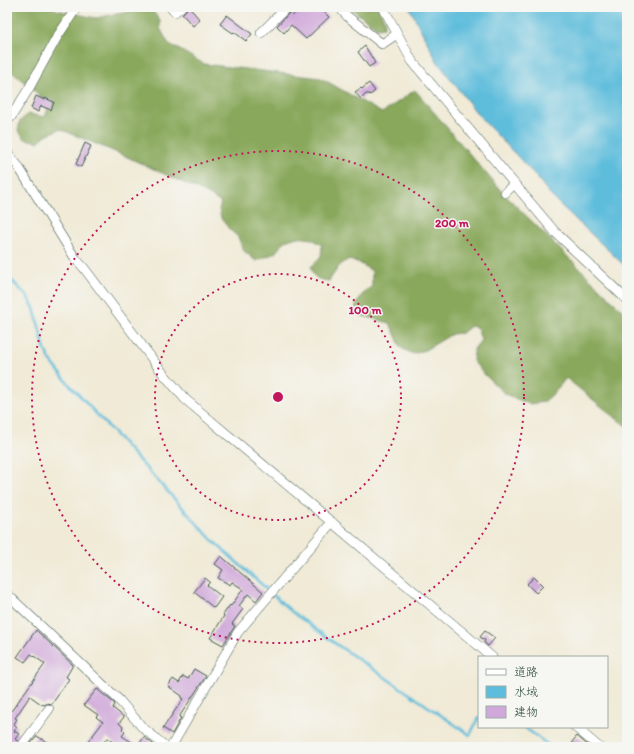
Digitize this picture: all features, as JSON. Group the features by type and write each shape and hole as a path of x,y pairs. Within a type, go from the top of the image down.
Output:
{"street":[{"path":"7,120 11,117 28,90 57,37 77,7"},
{"path":"170,7 175,12 181,7"},
{"path":"261,33 287,7"},
{"path":"339,7 347,16 382,44 397,34"},
{"path":"383,7 412,61 514,184 555,232 627,300"},
{"path":"7,152 18,166 75,258 162,372 185,399 491,656"},
{"path":"505,193 514,184"},
{"path":"171,747 238,632 332,522"},
{"path":"7,594 119,700 142,726 166,747"},
{"path":"21,747 50,709"},
{"path":"576,728 599,747"}],"green space":[{"path":"7,7 53,7 57,10 96,18 127,12 152,10 160,21 160,28 168,43 204,64 321,78 382,113 415,90 502,192 627,315 627,427 566,378 555,392 544,402 529,404 505,394 473,361 474,349 481,340 477,328 471,326 462,333 452,334 425,350 413,354 401,348 390,323 359,315 355,307 361,296 372,286 372,271 358,262 347,260 339,266 329,281 317,278 313,274 311,267 321,256 322,245 312,239 297,237 285,241 275,253 256,261 243,250 238,237 229,229 221,218 219,209 221,203 208,194 125,156 60,129 46,135 38,142 25,139 18,131 20,121 28,114 45,117 49,105 7,68"},
{"path":"349,7 378,7 385,21 384,27 377,28"}],"water":[{"path":"409,7 627,7 627,268 552,197 536,176 479,116 437,61"}],"building":[{"path":"189,7 200,20 193,26 182,14"},
{"path":"302,7 319,7 329,17 306,39 291,25 284,33 277,26 289,13 292,16"},
{"path":"227,15 252,34 246,41 220,24"},
{"path":"365,46 375,63 369,67 358,52"},
{"path":"369,83 375,91 370,95 366,94 361,99 355,92 361,88 362,89"},
{"path":"36,96 54,102 51,110 41,106 38,112 31,108"},
{"path":"85,143 91,146 81,167 76,164"},
{"path":"221,556 263,592 256,601 248,594 239,606 243,609 232,624 235,626 223,645 210,638 224,616 223,615 243,589 232,582 230,585 218,578 223,570 215,564"},
{"path":"534,577 543,586 536,593 527,584"},
{"path":"205,578 210,582 207,585 222,597 214,608 194,592"},
{"path":"36,630 73,665 66,677 69,679 52,704 41,704 30,696 15,718 17,719 14,724 17,727 14,731 19,734 15,739 18,741 15,746 7,740 7,717 45,664 31,654 25,662 17,657"},
{"path":"485,631 495,638 488,646 484,642 485,640 480,637"},
{"path":"194,669 206,676 179,717 181,718 172,734 163,728 183,699 181,698 182,696 168,686 173,679 179,683 183,676 188,679"},
{"path":"97,689 115,704 113,708 124,717 119,723 125,732 122,736 138,746 144,737 153,744 152,747 120,747 107,738 100,747 98,745 97,747 84,747 103,722 96,717 98,715 84,705"},
{"path":"37,736 54,747 28,747"},
{"path":"577,736 590,747 578,747 572,742"}],"waterway":[{"path":"7,276 27,296 34,308 45,350 50,360 68,383 213,541 269,591"},
{"path":"273,595 291,611 333,642 470,735 478,719"},
{"path":"525,728 551,747"}]}
